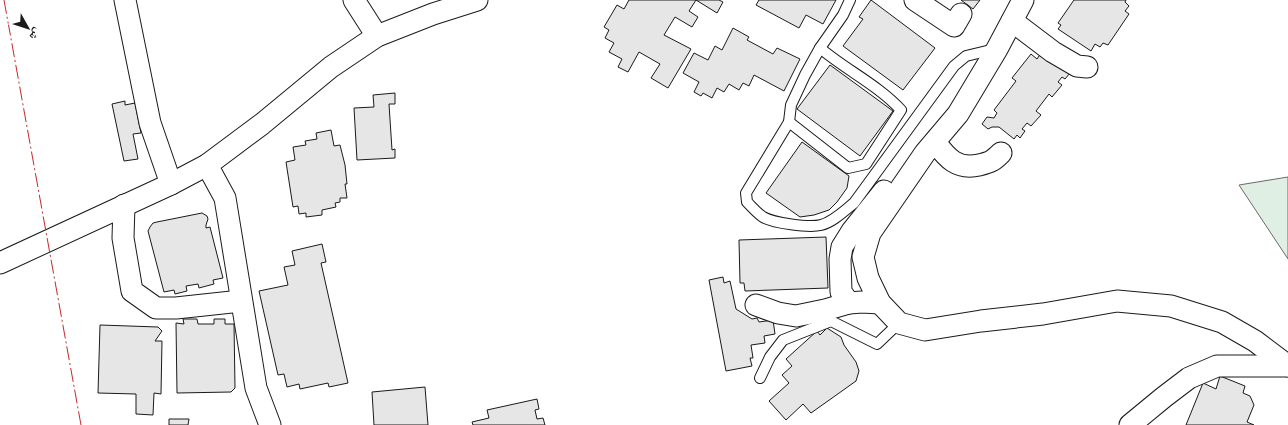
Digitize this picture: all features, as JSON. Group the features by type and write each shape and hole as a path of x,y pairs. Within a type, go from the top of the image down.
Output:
{"street":[{"path":"125,0 150,123 171,184"},
{"path":"354,0 377,36"},
{"path":"0,263 171,184 207,165 262,124 331,67 377,36 431,7 477,0"},
{"path":"915,0 954,26 961,14"},
{"path":"1023,0 997,49 958,114 925,153 870,233 863,257 868,278 880,303 899,323 925,330 982,321 1043,314 1117,301 1171,306 1222,322 1255,341 1288,366"},
{"path":"1012,21 1054,52 1077,66 1087,67"},
{"path":"849,303 841,292 840,259 842,247 852,230 911,158 941,113 958,114"},
{"path":"935,142 943,153 956,163 966,167 992,161 1001,153"},
{"path":"207,165 225,198 256,388 270,425"},
{"path":"124,205 123,238 132,291 156,308 176,308 241,301"},
{"path":"756,305 778,313 796,316 849,303 880,303"},
{"path":"1130,425 1189,378 1217,366 1288,366"}],"lane":[{"path":"850,0 843,15 820,48 791,105 789,122 746,193 747,202 763,217 802,226 821,225 835,218 854,203 954,66 966,56 997,49"},
{"path":"789,122 848,168 866,164 900,110 890,98 834,60 820,48"},
{"path":"760,378 770,357 783,340 807,330 831,321 877,344 899,323"}],"green space":[{"path":"1288,177 1288,259 1239,185"}],"building":[{"path":"629,0 696,0 689,11 698,17 692,27 675,17 664,35 691,49 668,88 651,78 660,64 639,52 628,72 618,67 622,59 609,52 614,43 605,38 609,30 604,27 617,5 624,9"},
{"path":"696,0 719,0 723,2 717,13"},
{"path":"759,0 836,0 823,24 806,15 799,28 756,5"},
{"path":"871,0 935,48 903,90 843,46 863,19 859,17"},
{"path":"961,0 980,0 973,9"},
{"path":"1074,0 1126,0 1125,2 1129,6 1125,11 1129,14 1108,45 1103,43 1100,47 1095,44 1091,51 1058,29 1061,25 1058,23"},
{"path":"733,28 749,37 747,40 773,54 777,48 800,59 784,91 754,75 749,86 743,83 739,90 729,84 724,92 717,88 712,98 703,93 701,96 694,92 699,82 683,73 694,53 708,60 715,46 722,50"},
{"path":"1041,53 1070,73 1065,79 1062,77 1058,82 1062,85 1052,97 1049,94 1036,111 1041,115 1031,126 1027,123 1022,129 1025,131 1020,138 1017,135 1014,139 999,127 992,127 988,129 982,124 987,117 994,118 997,113 994,110 1016,81 1012,78 1031,54 1037,59"},
{"path":"830,65 893,111 860,156 797,109"},
{"path":"395,93 395,104 389,104 392,150 395,149 395,158 357,160 354,108 374,107 373,95"},
{"path":"125,101 125,105 135,103 141,133 133,134 138,159 124,161 112,104"},
{"path":"331,130 334,146 340,145 345,165 347,198 340,198 340,202 335,203 336,207 322,210 322,215 306,217 306,213 299,214 298,206 293,207 286,162 295,160 293,147 306,145 305,141 317,139 316,133"},
{"path":"802,142 849,176 847,188 829,210 814,215 800,217 766,193"},
{"path":"202,213 207,216 208,219 206,228 210,227 223,278 213,280 214,284 199,288 198,284 186,286 187,291 175,294 174,290 164,292 148,231 153,223"},
{"path":"826,237 828,288 745,291 744,283 740,283 739,240"},
{"path":"322,244 326,262 321,263 348,383 329,387 328,383 300,389 299,384 287,387 284,374 278,375 259,291 288,285 284,267 295,265 292,251"},
{"path":"723,277 724,283 730,281 736,309 752,319 757,318 759,322 773,320 775,334 764,336 765,343 751,345 753,358 750,358 752,366 726,371 709,280"},
{"path":"183,319 197,319 198,324 214,324 214,319 225,319 225,324 234,324 235,388 231,392 177,393 176,323 184,324"},
{"path":"100,325 158,327 162,331 155,341 162,341 161,394 154,393 153,415 136,414 136,394 98,393"},
{"path":"827,328 841,337 844,345 856,362 859,371 856,381 811,413 803,404 786,420 769,401 789,383 782,375 792,366 786,359 817,331 820,335"},
{"path":"1220,376 1245,386 1243,393 1250,396 1254,405 1247,422 1254,425 1186,425 1203,383 1216,389"},
{"path":"425,387 428,425 374,425 372,392"},
{"path":"537,399 539,409 535,410 537,419 543,418 545,425 473,425 472,422 489,418 487,410"},
{"path":"169,419 189,419 188,425 169,425"}],"power":[{"path":"4,0 81,425"}]}
